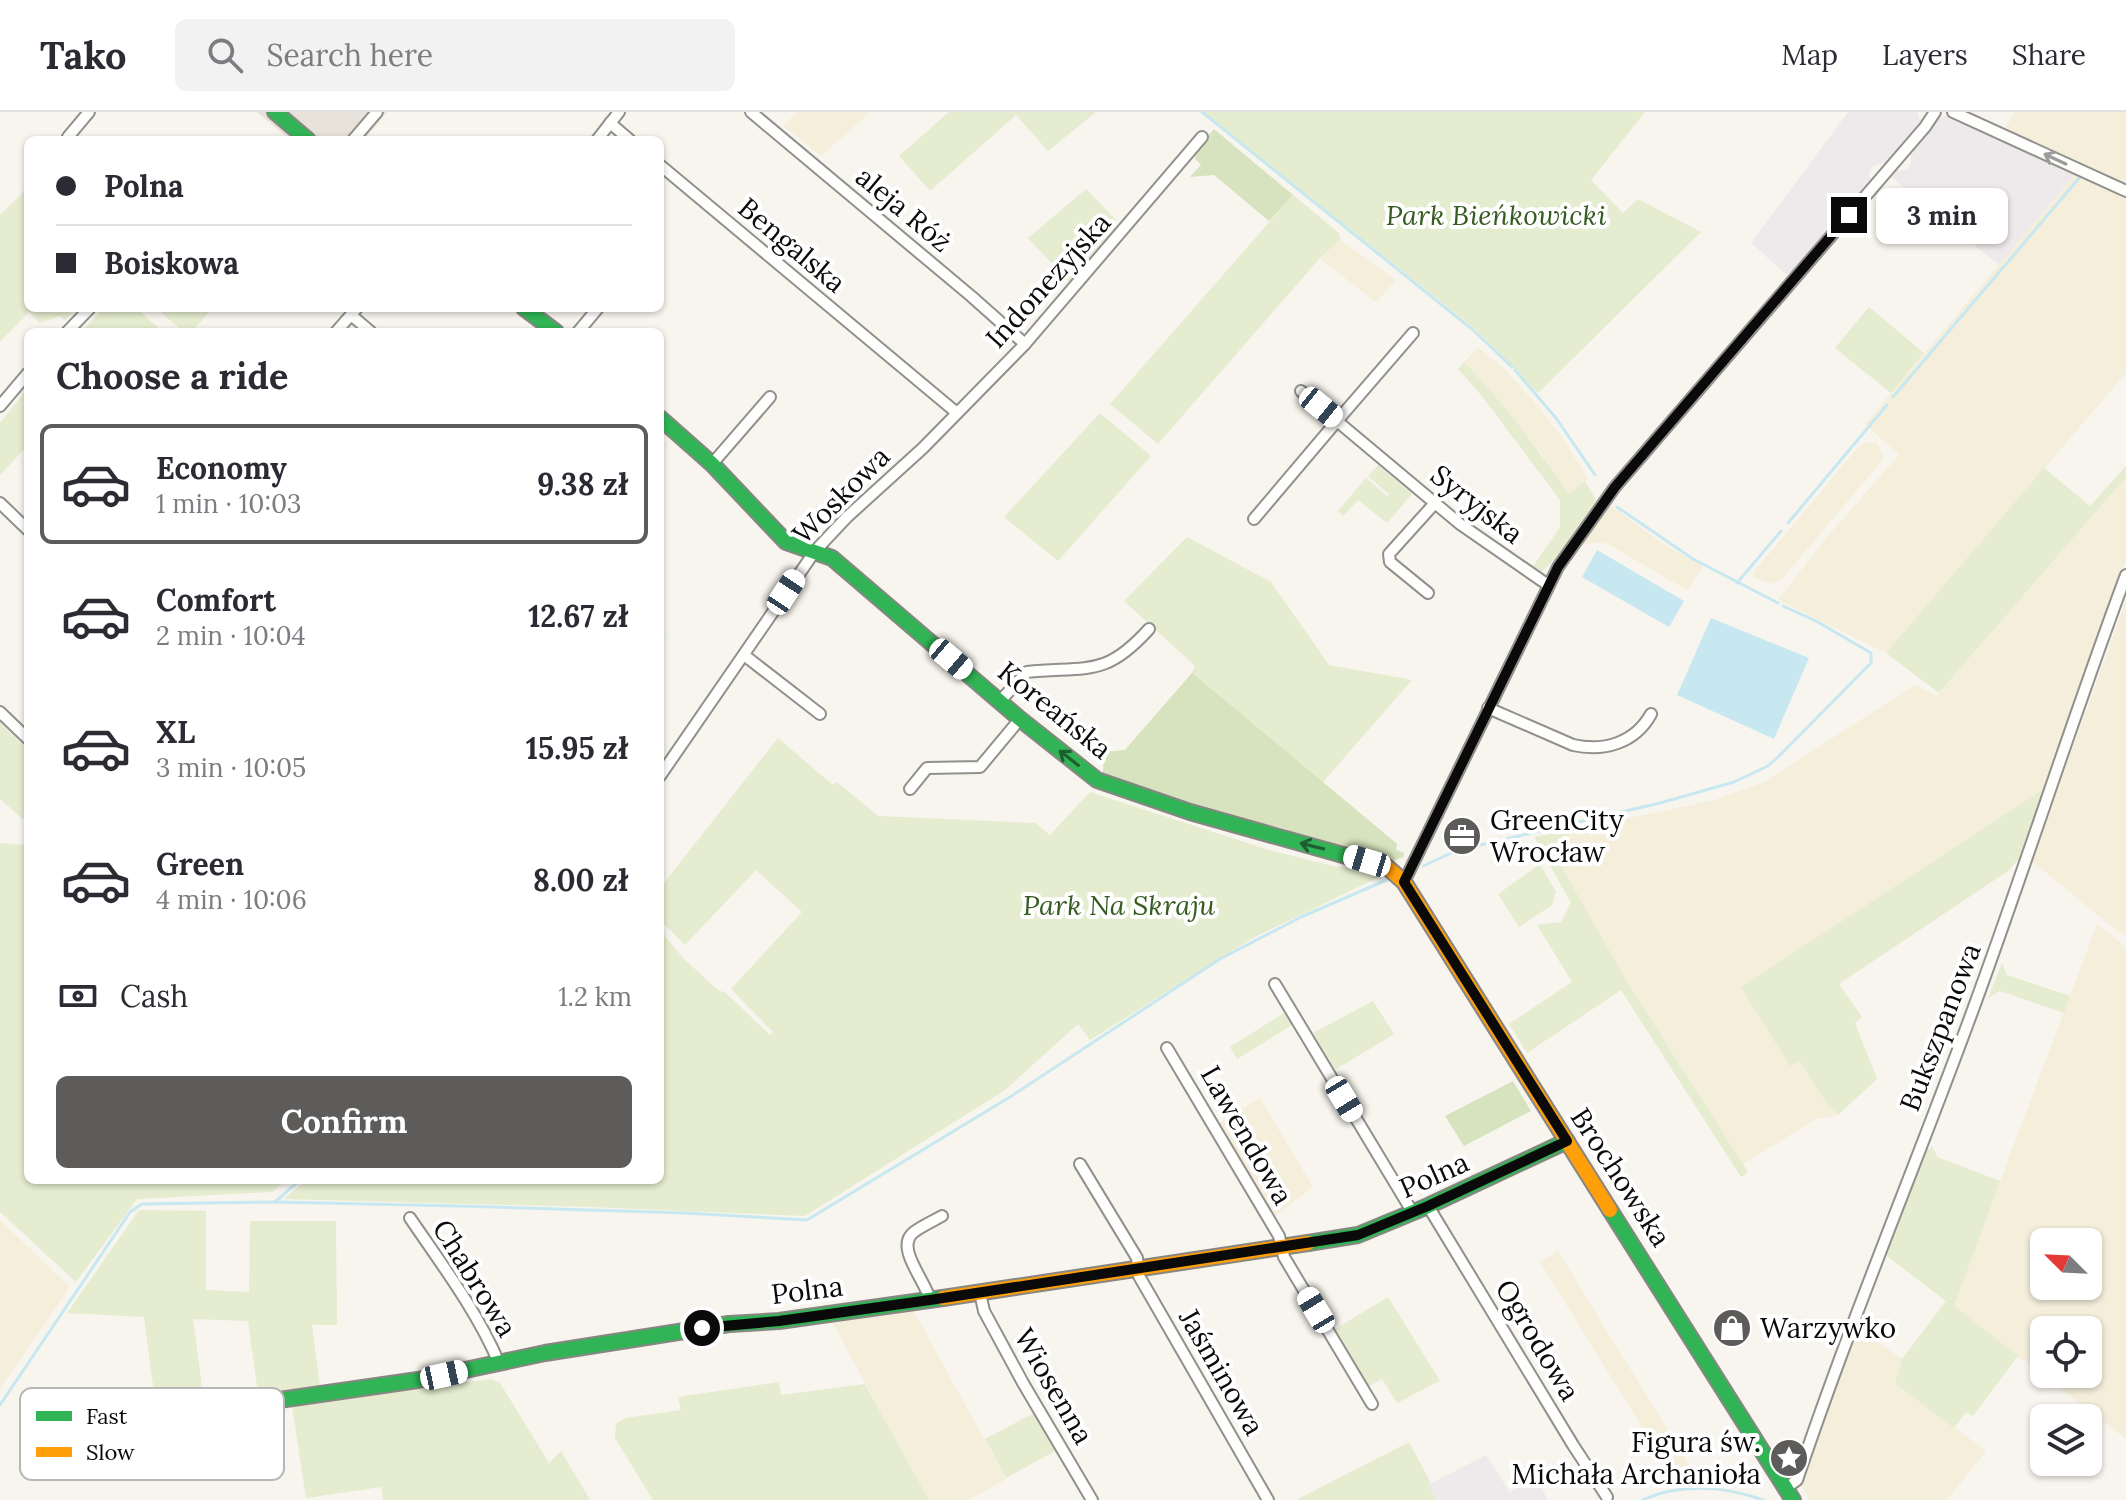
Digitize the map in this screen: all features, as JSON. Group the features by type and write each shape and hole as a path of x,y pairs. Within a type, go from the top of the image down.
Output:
{"street":[{"path":"69,136 89,112"},
{"path":"275,112 303,136"},
{"path":"356,136 377,112"},
{"path":"600,136 618,112"},
{"name":"aleja Róż","path":"751,112 1025,344"},
{"path":"1404,882 1548,585 1615,487 1935,112"},
{"path":"1953,112 2126,191"},
{"path":"610,123 625,136"},
{"name":"Indonezyjska","path":"923,448 1025,344 1202,137"},
{"name":"Bengalska","path":"664,168 957,413"},
{"path":"71,328 86,312"},
{"path":"340,328 354,312 368,328"},
{"path":"529,312 551,328"},
{"path":"581,328 595,312"},
{"path":"1254,519 1413,333"},
{"path":"0,406 24,378"},
{"name":"Syryjska","path":"1301,391 1435,503 1511,562 1548,585"},
{"path":"712,464 770,397"},
{"name":"Koreańska","path":"664,426 712,464 778,535 794,545 832,558 1020,719 1097,780 1190,812 1387,867"},
{"name":"Woskowa","path":"664,770 815,551 847,517 923,448"},
{"path":"0,503 24,526"},
{"path":"1428,593 1390,562 1389,554 1435,503"},
{"name":"Bukszpanowa","path":"1790,1494 2025,870 2051,783 2126,575"},
{"path":"1000,701 1027,672 1092,668 1105,664 1131,648 1149,629"},
{"path":"744,655 820,714"},
{"path":"0,712 24,735"},
{"path":"1486,713 1588,748 1605,747 1626,739 1651,714"},
{"path":"910,789 927,768 980,767 1020,719"},
{"name":"Brochowska","path":"1387,867 1404,882 1790,1494"},
{"path":"1275,984 1413,1213"},
{"name":"Lawendowa","path":"1167,1048 1279,1236 1284,1257 1372,1404"},
{"name":"Polna","path":"284,1399 418,1380 729,1324 779,1321 980,1293 1358,1235 1413,1213 1567,1141"},
{"name":"Jaśminowa","path":"1080,1164 1137,1258 1139,1276 1268,1500"},
{"name":"Ogrodowa","path":"1428,1206 1607,1497"},
{"path":"930,1300 906,1249 911,1234 942,1216"},
{"name":"Chabrowa","path":"410,1218 457,1287 499,1363"},
{"name":"Wiosenna","path":"980,1293 984,1311 1092,1500"}],"shaded area":[{"path":"257,112 387,112 367,136 285,136"},
{"path":"798,112 870,112 821,156 783,126"},
{"path":"1848,112 1917,112 1920,121 1887,162 1874,165 1869,172 1871,184 1789,277 1751,243"},
{"path":"2015,112 2126,112 2126,183 2004,130"},
{"path":"1946,115 2076,173 1999,265 1890,176 1894,171 1906,170 1911,163 1911,151"},
{"path":"2076,173 2126,197 2126,373 1886,653 1778,600 1826,538 1899,455 1865,424"},
{"path":"1340,240 1396,280 1376,302 1320,259"},
{"path":"1478,347 1505,370 1537,405 1562,437 1588,479 1569,495 1540,451 1464,362"},
{"path":"1868,442 1878,444 1884,458 1783,578 1772,584 1755,578 1753,573 1859,446"},
{"path":"2126,477 2126,559 2047,787 1741,987 1790,1065 1799,1060 1827,1104 1838,1115 1816,1119 1743,1164 1629,985 1552,850 1577,829 1715,800 1764,782 1915,685 1937,696"},
{"path":"1607,503 1662,543 1703,567 1687,590 1604,542 1582,545"},
{"path":"2126,600 2126,938 2032,861"},
{"path":"2097,924 2126,947 2126,1439 2102,1421 2102,1404 2080,1404 2060,1388 2102,1388 2102,1316 2030,1316 2030,1365 1953,1306"},
{"path":"1260,1098 1313,1187 1275,1216 1219,1123"},
{"path":"0,1220 70,1287 0,1389"},
{"path":"1558,1251 1696,1476 1674,1479 1540,1262"},
{"path":"913,1310 1006,1479 969,1500 929,1500 833,1324"},
{"path":"1856,1327 1902,1359 1895,1383 1986,1451 1947,1500 1810,1500 1800,1484"},
{"path":"1486,1455 1510,1492 1535,1476 1548,1500 1436,1500 1428,1485"}],"green space":[{"path":"949,112 1096,112 1048,151 1016,115 930,191 899,156"},
{"name":"Park Bieńkowicki","path":"1203,112 1645,112 1591,180 1623,213 1638,199 1701,232 1538,393 1475,329"},
{"path":"1214,129 1293,195 1269,221 1214,175 1190,177 1201,165 1195,159 1196,150"},
{"path":"1086,189 1115,219 1116,232 1070,283 1028,238"},
{"path":"24,192 24,312 29,312 0,342 0,215"},
{"path":"1293,195 1339,233 1340,240 1319,259 1158,444 1110,404"},
{"path":"1869,307 1924,353 1891,393 1835,348"},
{"path":"29,312 73,312 65,320 60,316 40,323"},
{"path":"100,312 140,312 158,328 85,328"},
{"path":"161,312 209,312 195,328 179,328"},
{"path":"1464,362 1519,426 1569,494 1585,481 1596,500 1555,559 1541,572 1532,568 1560,527 1560,500 1458,369"},
{"path":"24,393 24,449 0,475 0,423"},
{"path":"1100,413 1151,456 1058,561 1004,517"},
{"path":"1378,465 1412,494 1387,523 1358,500 1343,516 1338,511 1366,478 1387,496 1390,495 1368,476"},
{"path":"2126,466 2126,477 1939,693 1886,653 2044,468 2090,506"},
{"path":"1187,537 1271,582 1329,665 1412,680 1323,782 1397,844 1396,849 1404,853 1403,857 1391,861 1287,836 1287,829 1243,819 1230,820 1103,773 1104,752 1125,750 1195,666 1124,601"},
{"name":"Park Na Skraju","path":"1192,673 1397,844 1396,850 1404,853 1403,857 1391,861 1287,836 1287,829 1243,819 1230,820 1109,779 1103,773 1104,752 1125,750"},
{"path":"0,723 24,746 24,818 0,799"},
{"path":"778,738 833,785 837,782 878,816 1035,823 1050,835 1090,792 1269,850 1337,867 1372,868 1385,874 1251,939 1090,1040 1078,1024 1005,1090 805,1216 284,1199 301,1184 664,1184 664,935 683,958 770,1035 773,1032 731,989 802,912 756,870 685,945 664,924 664,883"},
{"path":"2047,787 2023,854 2008,871 1839,984 1862,1017 1855,1023 1877,1079 1838,1115 1827,1104 1799,1060 1790,1066 1741,987"},
{"path":"1577,829 1552,850 1629,985 1748,1172 1741,1177 1621,990 1527,1053 1509,1024 1572,982 1537,925 1561,922 1571,903 1534,837"},
{"path":"0,843 24,845 24,1184 282,1184 272,1192 137,1199 76,1282 0,1212"},
{"path":"1540,864 1556,892 1552,905 1519,927 1498,894"},
{"path":"2002,963 2007,975 2070,996 2064,1013 2000,991 1988,998"},
{"path":"1373,1001 1394,1034 1335,1070 1313,1033"},
{"path":"1284,1013 1292,1025 1237,1059 1230,1047"},
{"path":"1513,1081 1531,1111 1464,1146 1445,1116"},
{"path":"1932,1146 1937,1157 2000,1181 1954,1306 2018,1356 1973,1416 1966,1412 1954,1428 1895,1383 1902,1359 1946,1301 1883,1253 1921,1157"},
{"path":"139,1210 206,1211 206,1290 249,1292 250,1221 336,1221 337,1325 312,1325 320,1386 284,1390 257,1388 248,1321 193,1319 202,1388 153,1388 144,1317 67,1313"},
{"path":"1388,1297 1440,1381 1397,1403 1382,1379 1366,1388 1332,1331"},
{"path":"491,1379 500,1383 549,1463 561,1451 590,1500 383,1500 381,1487 306,1498 292,1406"},
{"path":"779,1382 781,1395 865,1384 929,1500 653,1500 615,1438 616,1424 625,1418 681,1410 678,1397"},
{"path":"1036,1412 1057,1450 1006,1478 985,1439"},
{"path":"1409,1442 1431,1483 1428,1485 1436,1500 1296,1500"}],"water":[{"path":"1597,550 1684,601 1669,627 1582,577"},
{"path":"1711,618 1809,658 1774,739 1677,695"}],"waterway":[{"path":"1202,112 1473,330 1512,367"},
{"path":"1893,397 2080,177"},
{"path":"1515,370 1556,418 1595,475"},
{"path":"1788,523 1887,405"},
{"path":"1617,507 1693,559 1778,603"},
{"path":"1737,583 1781,531"},
{"path":"1423,866 1458,850 1660,803 1734,782 1768,766 1871,663 1871,653 1783,606"},
{"path":"0,1405 130,1212 142,1204 275,1202 459,1206 807,1220 1010,1097 1220,959 1301,917 1389,879"},
{"path":"276,1201 295,1184"},
{"path":"1642,1500 1672,1491 1702,1488 1763,1500"}],"traffic: fast":[{"path":"275,112 303,136"},
{"path":"529,312 551,328"},
{"path":"664,422 712,464 786,542 832,558 1020,719 1097,780 1190,812 1375,864"},
{"path":"1308,1243 1358,1235 1567,1141"},
{"path":"1610,1210 1793,1500"},
{"path":"284,1399 418,1380 545,1353 729,1324 779,1321 943,1298"}],"traffic: slow":[{"path":"1375,864 1387,867 1404,882 1610,1210"},
{"path":"943,1298 1308,1243"}],"place":[{"name":"GreenCity Wrocław","path":"1462,836"},
{"name":"Warzywko","path":"1732,1328"},
{"name":"Figura św. Michała Archanioła","path":"1789,1458"}],"route":[{"path":"702,1328 779,1321 930,1300 1358,1235 1567,1141 1404,882 1558,567 1615,487 1849,215"}]}
